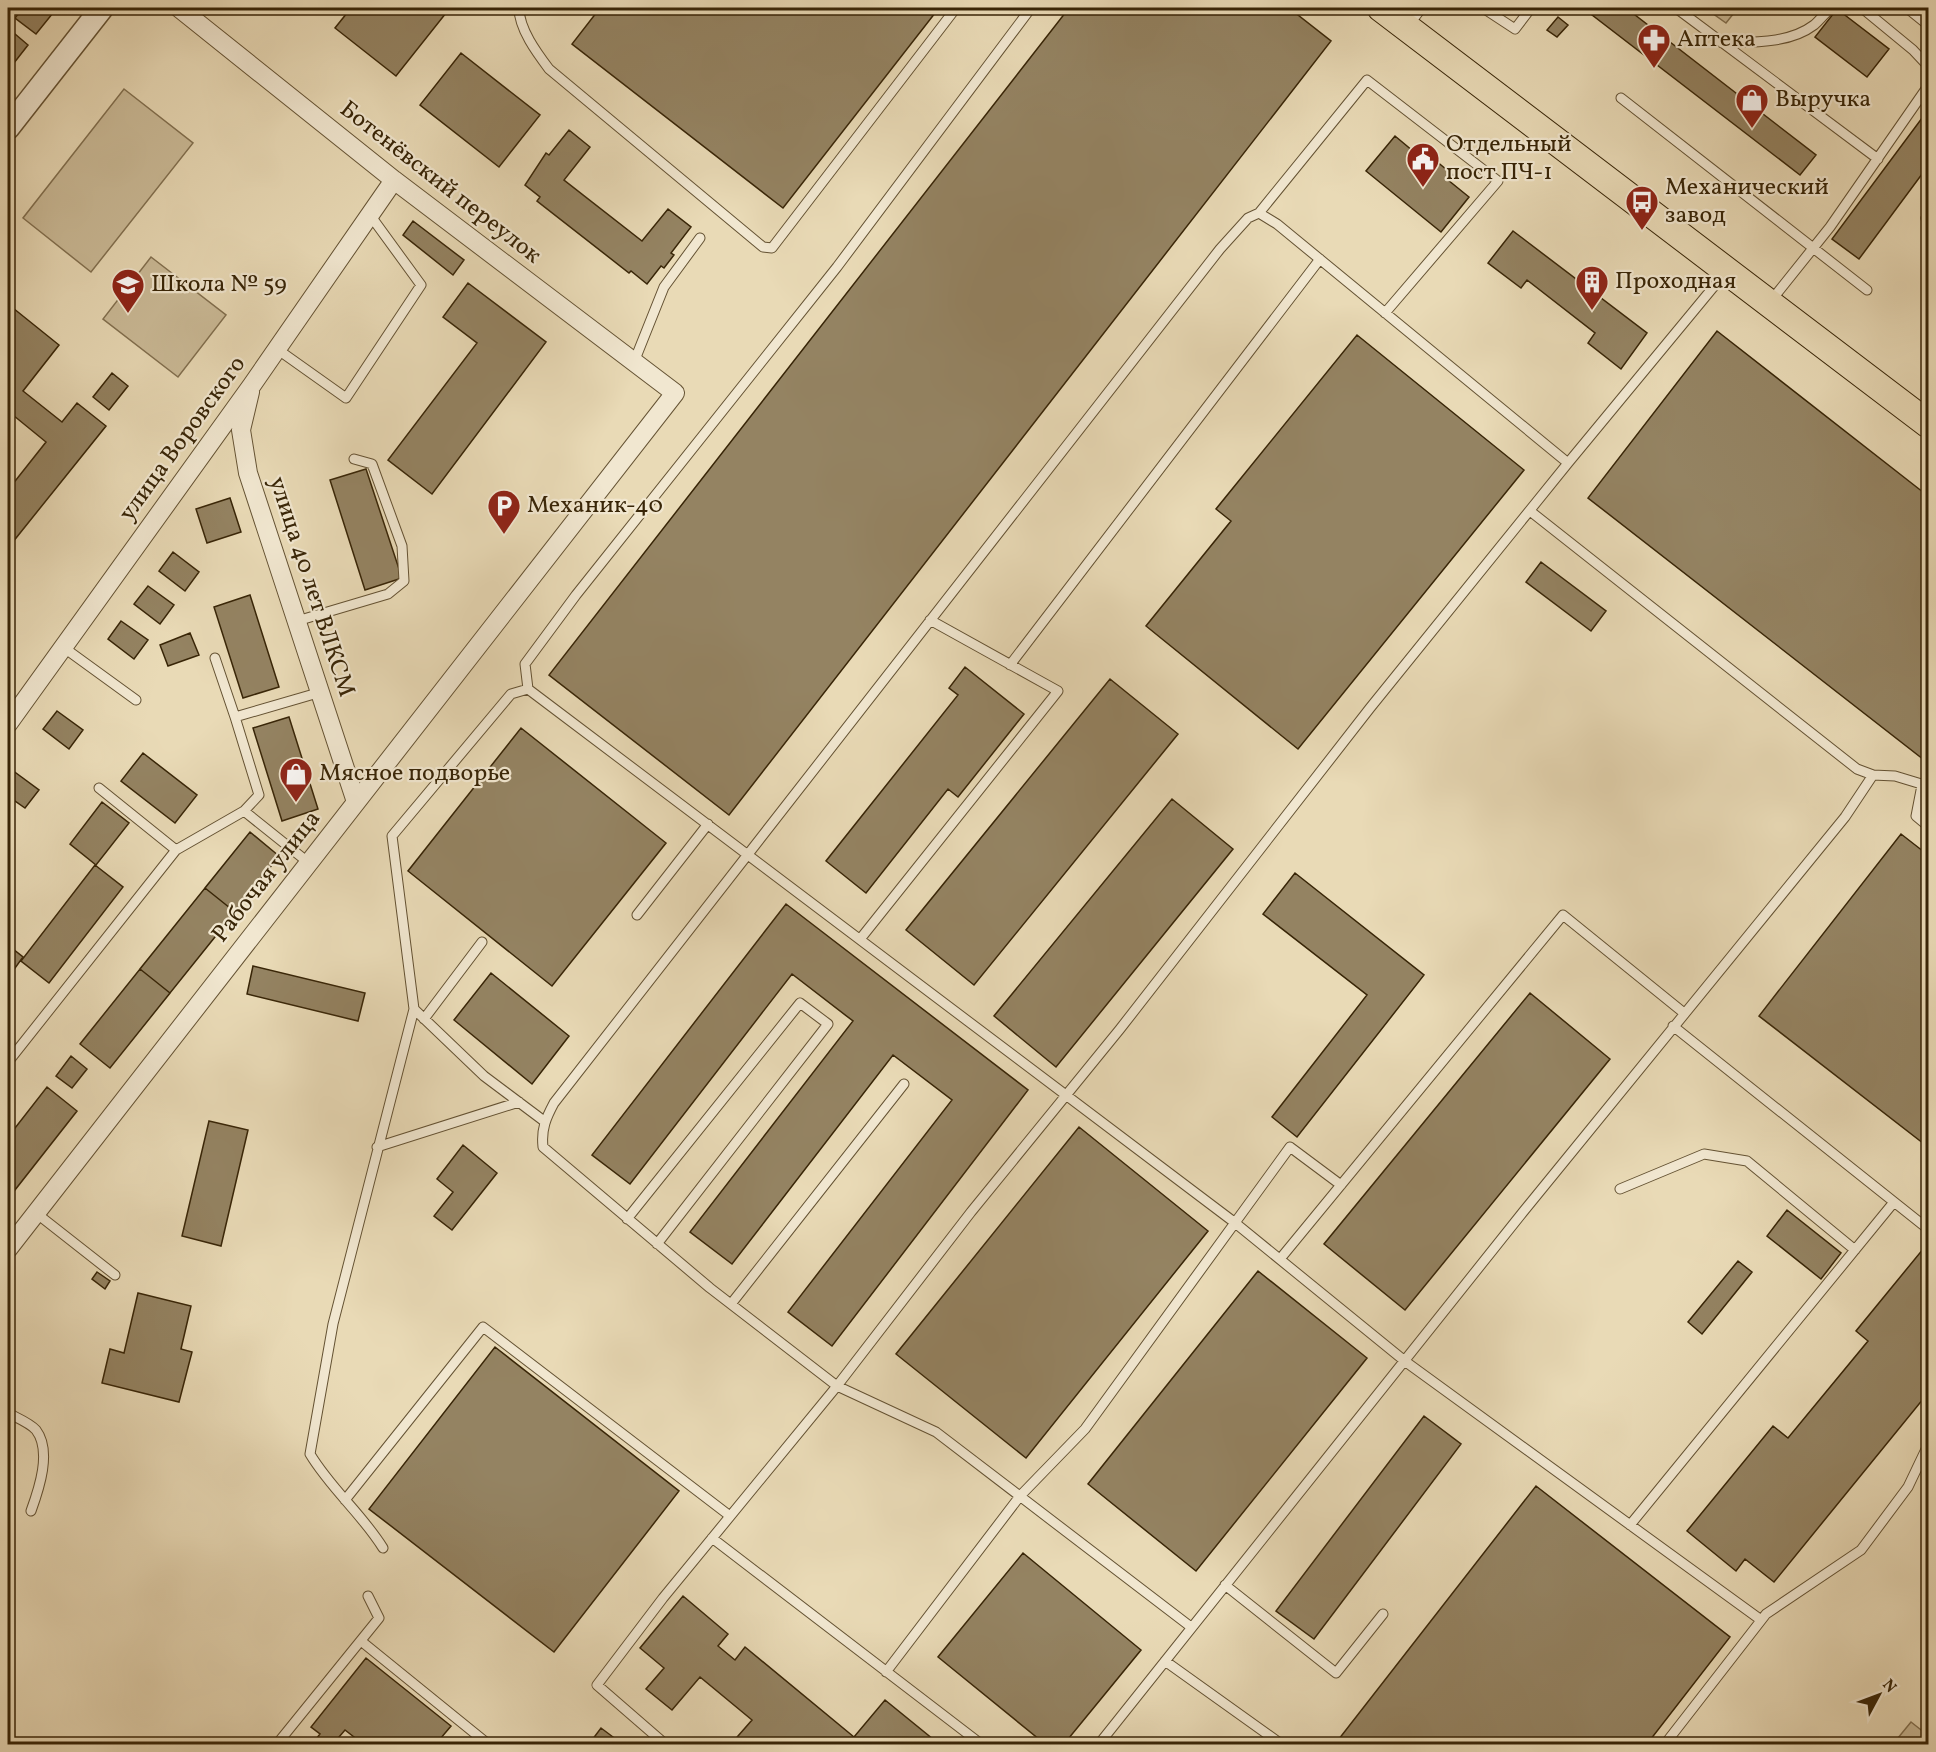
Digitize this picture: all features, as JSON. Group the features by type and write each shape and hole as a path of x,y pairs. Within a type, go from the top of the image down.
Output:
{"main road":[{"path":"1381,8 1410,16 1727,271 1929,424"}],"street":[{"path":"8,128 102,8"},
{"name":"Ботенёвский переулок","path":"179,8 394,180 675,393"},
{"name":"улица Воровского","path":"8,724 252,385 394,180"},
{"name":"улица 40 лет ВЛКСМ","path":"252,385 241,430 248,473 356,802"},
{"name":"Рабочая улица","path":"8,1249 675,393"}],"lane":[{"path":"519,8 520,17 530,40 549,69 763,247 772,248 956,8"},
{"path":"1031,8 837,267 576,594 525,664 528,689 861,938 1234,1222 1406,1362 1761,1620"},
{"path":"1483,8 1515,29 1531,8"},
{"path":"1676,8 1878,159"},
{"path":"1722,43 1783,39 1814,25 1831,8"},
{"path":"1862,8 1929,66"},
{"path":"1907,8 1918,11 1929,25"},
{"path":"1191,1627 936,1432 837,1386 627,1219 543,1147 541,1135 544,1121 554,1103 1220,249 1248,218 1259,213 1367,80 1498,181 1385,313"},
{"path":"1769,303 1813,248 1929,86"},
{"path":"1621,98 1867,290"},
{"path":"1259,213 1320,259 1568,463"},
{"path":"277,349 346,398 421,285 370,215"},
{"path":"1929,215 1926,218 1929,220"},
{"path":"634,362 664,287 700,238"},
{"path":"1010,665 1320,259"},
{"path":"665,1744 597,1685 712,1538 837,1386 971,1212 1066,1096 1370,708 1727,271"},
{"path":"297,621 388,594 404,581 402,546 372,464 354,459"},
{"path":"1530,511 1857,769 1873,776 1895,776 1925,785 1916,816 1929,826"},
{"path":"861,938 1058,691 930,620"},
{"path":"63,647 136,700"},
{"path":"8,1062 176,850 244,812 259,795 215,658"},
{"path":"383,1548 370,1526 325,1478 310,1454 333,1324 414,1009 392,836 511,694 528,689"},
{"path":"235,717 321,692"},
{"path":"1099,1744 1406,1362 1523,1212 1845,816 1873,776"},
{"path":"99,789 176,850"},
{"path":"244,812 309,863"},
{"path":"637,915 708,824"},
{"path":"1280,1259 1563,915 1684,1013"},
{"path":"424,1019 482,942"},
{"path":"627,1219 800,1003 828,1024 657,1244"},
{"path":"414,1009 484,1076 544,1121"},
{"path":"1673,1026 1929,1229"},
{"path":"731,1304 904,1084"},
{"path":"377,1147 519,1102"},
{"path":"886,1672 1020,1496 1085,1429 1290,1147 1341,1185"},
{"path":"1620,1189 1704,1154 1747,1161 1855,1250"},
{"path":"1630,1525 1894,1202"},
{"path":"36,1213 115,1275"},
{"path":"345,1500 483,1327 730,1516"},
{"path":"8,1413 35,1429 43,1451 40,1487 31,1511"},
{"path":"1665,1744 1766,1614 1861,1550 1908,1487 1929,1445"},
{"path":"712,1538 981,1744"},
{"path":"1225,1585 1336,1673 1383,1614"},
{"path":"277,1744 379,1618 368,1596"},
{"path":"361,1641 488,1744"},
{"path":"1165,1660 1281,1744"}],"shaded area":[{"path":"1705,8 1738,8 1726,23"},
{"path":"124,89 193,143 91,272 23,218"},
{"path":"151,257 226,315 178,377 103,319"},
{"path":"1911,1722 1925,1733 1916,1744 1893,1744"}],"building":[{"path":"23,8 57,8 36,34 15,18"},
{"path":"351,8 450,8 396,76 335,28"},
{"path":"600,8 939,8 783,208 572,44"},
{"path":"1069,8 1289,8 1331,41 729,815 549,675"},
{"path":"1583,8 1626,8 1816,155 1800,175"},
{"path":"1837,9 1889,49 1867,77 1815,37"},
{"path":"1558,17 1568,25 1557,37 1547,30"},
{"path":"8,28 28,45 14,63 8,58"},
{"path":"461,53 540,115 499,167 420,105"},
{"path":"1928,110 1928,166 1859,259 1832,239"},
{"path":"569,130 590,147 564,180 642,241 668,209 691,227 671,253 674,255 664,268 661,266 647,284 631,271 629,273 537,201 540,197 525,185 546,153 549,155"},
{"name":"Отдельный пост ПЧ-1","path":"1395,136 1413,151 1418,146 1453,175 1448,180 1469,197 1441,232 1366,171"},
{"path":"413,221 464,260 453,275 403,235"},
{"name":"Проходная","path":"1513,231 1647,333 1621,369 1588,343 1595,333 1527,280 1521,288 1488,263"},
{"path":"468,283 546,342 432,494 388,460 477,343 443,317"},
{"path":"8,304 59,345 23,391 62,422 77,403 106,426 8,548 8,490 46,442 8,411"},
{"path":"1717,331 1928,496 1928,763 1588,498"},
{"path":"1357,335 1524,470 1298,749 1146,626 1231,521 1216,509"},
{"path":"112,373 128,386 109,410 93,397"},
{"path":"366,469 402,578 365,590 330,480"},
{"path":"230,498 241,532 207,543 196,509"},
{"path":"173,552 199,572 185,591 159,571"},
{"path":"1541,562 1606,611 1591,631 1526,582"},
{"path":"148,586 174,605 160,624 134,604"},
{"path":"250,595 279,687 243,698 214,607"},
{"path":"121,621 148,640 134,659 108,639"},
{"path":"190,633 199,655 168,666 160,645"},
{"path":"965,667 1024,714 958,797 948,789 866,893 826,861 958,695 949,688"},
{"path":"1110,679 1178,734 974,985 906,930"},
{"path":"57,711 83,730 69,749 43,729"},
{"path":"289,717 318,809 282,821 253,728"},
{"path":"521,728 666,843 552,986 408,871"},
{"path":"143,753 197,795 175,823 121,781"},
{"path":"12,770 39,790 25,808 8,796 8,777"},
{"path":"1172,799 1233,849 1056,1067 994,1016"},
{"path":"102,802 129,823 96,865 70,844"},
{"path":"250,832 279,856 235,912 205,888"},
{"path":"1901,834 1928,855 1928,1147 1759,1016"},
{"path":"95,865 123,887 49,983 21,961"},
{"path":"1295,873 1424,975 1297,1137 1272,1117 1367,995 1263,914"},
{"path":"205,888 235,912 170,993 140,969"},
{"path":"786,904 1028,1090 832,1346 788,1312 952,1100 893,1055 732,1264 690,1232 853,1021 792,974 630,1184 592,1155"},
{"path":"8,945 23,957 8,978"},
{"path":"253,966 365,993 358,1021 247,994"},
{"path":"140,969 170,993 110,1068 80,1044"},
{"path":"491,973 569,1036 532,1084 454,1020"},
{"path":"1530,993 1610,1059 1405,1310 1324,1244"},
{"path":"71,1056 87,1069 72,1088 56,1076"},
{"path":"47,1087 77,1111 11,1195 8,1192 8,1137"},
{"path":"209,1121 248,1130 221,1246 182,1236"},
{"path":"1079,1127 1208,1231 1026,1458 896,1354"},
{"path":"463,1145 497,1173 452,1230 434,1216 453,1192 437,1179"},
{"path":"1787,1210 1841,1253 1821,1279 1767,1236"},
{"path":"1928,1243 1928,1393 1774,1582 1745,1559 1736,1571 1687,1531 1773,1426 1788,1438 1868,1341 1856,1331"},
{"path":"1738,1261 1752,1272 1702,1334 1688,1322"},
{"path":"1258,1271 1367,1358 1196,1571 1088,1484"},
{"path":"97,1272 110,1281 105,1289 92,1279"},
{"path":"138,1293 191,1306 181,1349 192,1352 179,1402 102,1383 110,1349 124,1353"},
{"path":"495,1347 679,1491 554,1652 369,1509"},
{"path":"1424,1416 1461,1444 1314,1639 1276,1611"},
{"path":"1536,1486 1730,1637 1647,1744 1335,1744"},
{"path":"1023,1553 1141,1650 1064,1744 1045,1744 938,1657"},
{"path":"683,1596 728,1634 718,1646 735,1660 745,1647 854,1737 885,1700 939,1744 731,1744 752,1720 700,1677 672,1710 646,1689 664,1668 640,1648"},
{"path":"366,1658 451,1726 440,1739 447,1744 363,1744 345,1730 333,1744 312,1744 320,1734 311,1727"},
{"path":"601,1728 621,1743 589,1744"}],"place":[{"name":"Аптека","path":"1654,69"},
{"name":"Выручка","path":"1752,129"},
{"name":"Отдельный пост ПЧ-1","path":"1423,188"},
{"name":"Механический завод","path":"1642,231"},
{"name":"Проходная","path":"1592,311"},
{"name":"Школа № 59","path":"128,314"},
{"name":"Механик-40","path":"504,535"},
{"name":"Мясное подворье","path":"296,803"}]}
